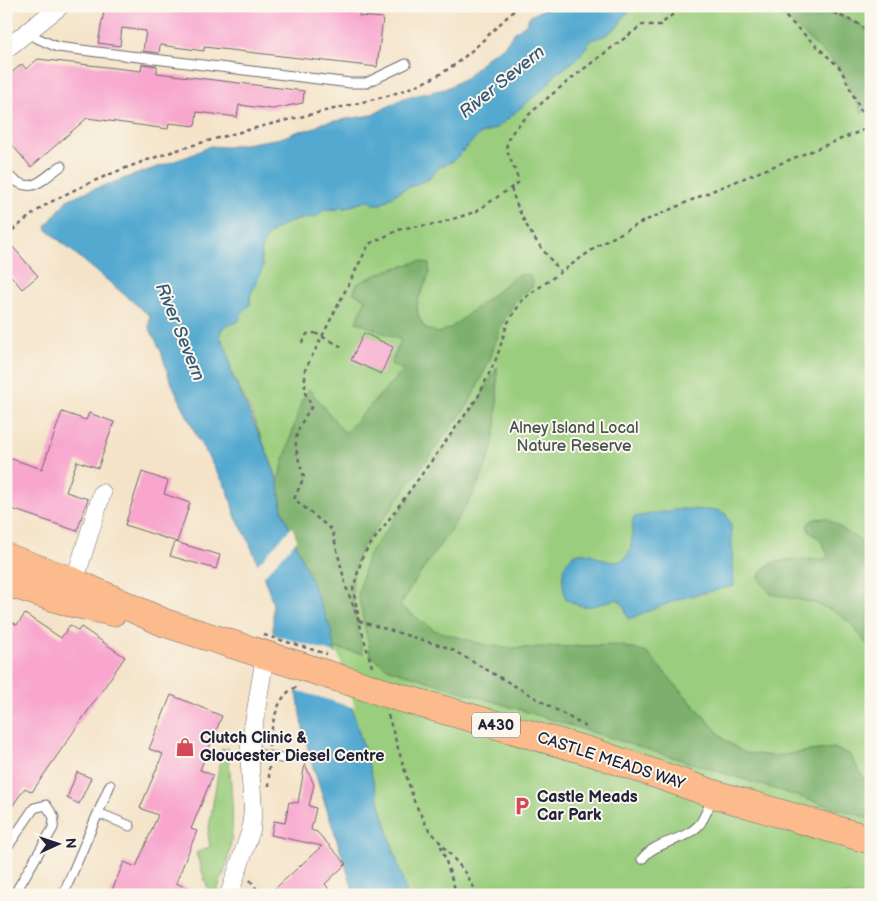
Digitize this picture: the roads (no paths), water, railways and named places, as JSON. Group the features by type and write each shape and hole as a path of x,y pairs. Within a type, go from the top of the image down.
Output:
{"main road":[{"path":"6,557 71,592"},
{"name":"A430","path":"6,582 71,592 267,656"},
{"name":"CASTLE MEADS WAY","path":"267,656 392,704 594,753 714,794 871,840"}],"street":[{"path":"6,49 60,6"},
{"path":"71,592 102,493"},
{"path":"229,895 251,830 253,809 249,753 267,656"}],"lane":[{"path":"26,33 57,47 350,83 366,83 406,64"},
{"path":"6,174 20,186 33,186 61,166"},
{"path":"249,753 281,758"},
{"path":"63,895 110,785"},
{"path":"642,859 651,850 680,839 700,824 714,794"},
{"path":"6,849 34,808 46,805 54,817 53,828 14,895"},
{"path":"98,813 130,826"}],"water":[{"name":"River Severn","path":"549,6 635,6 623,17 619,25 606,35 591,40 577,59 556,74 543,89 498,127 479,135 453,161 438,168 429,179 402,190 381,204 374,204 369,200 345,208 324,210 317,217 295,220 275,230 263,245 261,255 263,267 250,296 250,305 241,314 239,321 222,328 220,336 228,353 231,372 278,481 282,510 331,630 334,648 407,895 355,895 313,767 304,733 297,694 273,631 273,605 268,588 247,537 236,518 228,491 198,439 169,377 161,351 149,327 150,316 47,230 46,226 67,200 189,156 210,146 226,147 281,138 299,131 313,129 322,123 372,115 404,98 445,89 467,77 487,57 504,46 515,32 527,23 529,17"},
{"path":"681,509 717,510 726,514 731,525 734,586 682,598 628,619 624,605 617,599 585,606 566,599 563,586 563,572 568,560 573,556 586,553 608,561 619,561 625,558 630,549 634,517"}],"place":[{"name":"Clutch Clinic & Gloucester Diesel Centre","path":"185,747"},
{"name":"Castle Meads Car Park","path":"522,806"}],"park label":[{"name":"Alney Island Local Nature Reserve","path":"574,437"}]}
